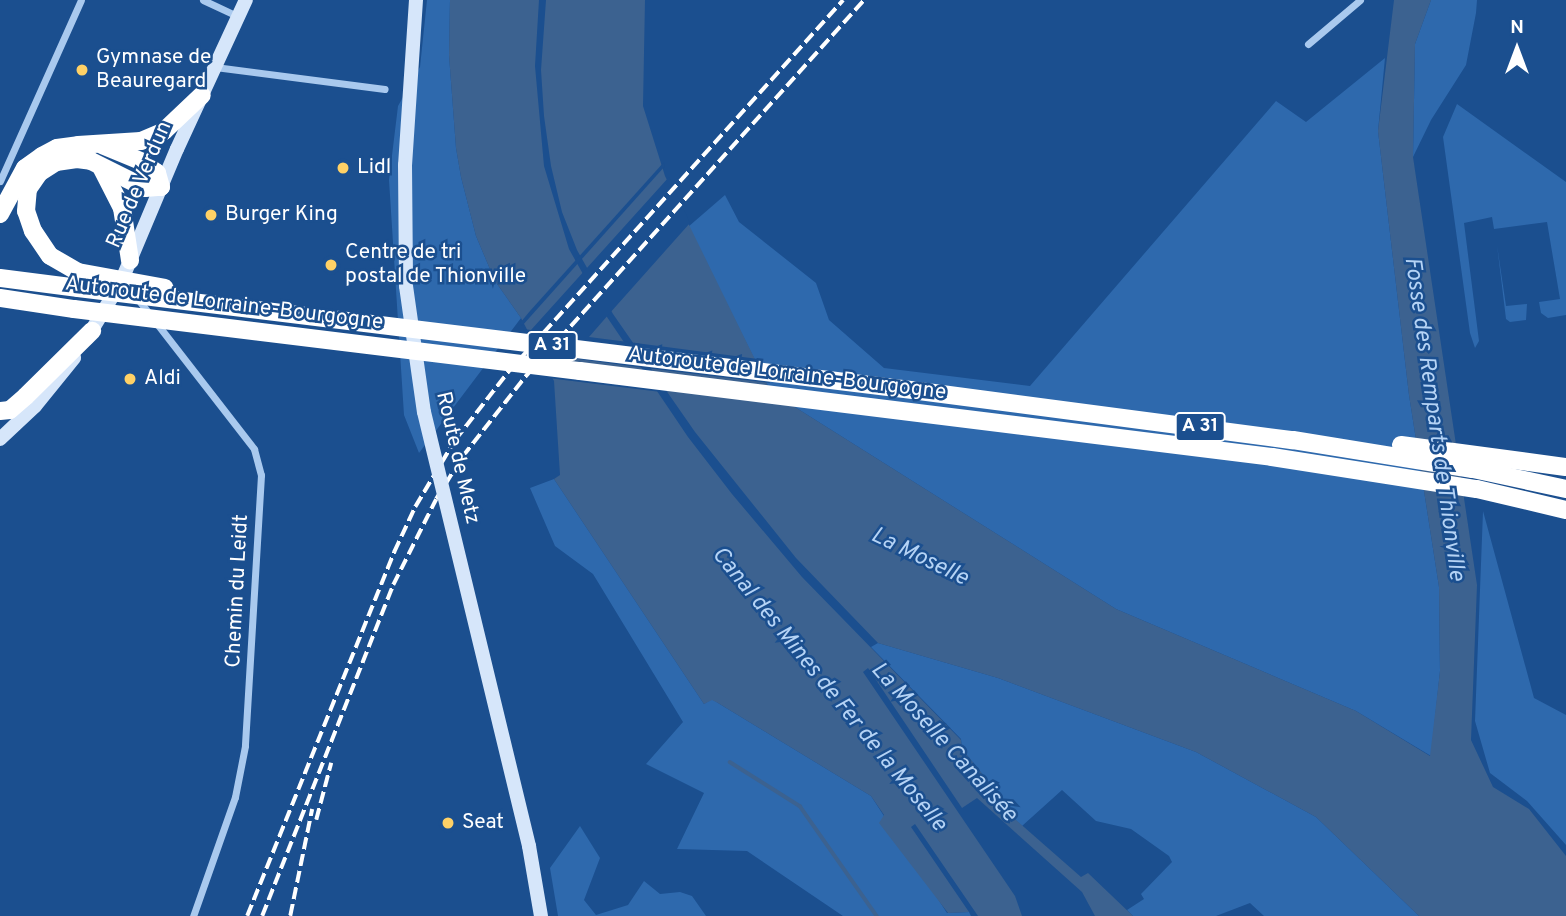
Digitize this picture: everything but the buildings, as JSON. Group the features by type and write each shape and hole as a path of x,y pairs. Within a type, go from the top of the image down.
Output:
{"highway":[{"path":"0,214 25,168 42,156 57,148 134,143 164,131 202,95"},
{"path":"78,280 50,256 33,231 26,211 28,189 39,173 57,162 77,159 100,166 145,188 161,187 157,173 143,162 102,145"},
{"path":"100,166 122,208 131,260"},
{"name":"Autoroute de Lorraine-Bourgogne","path":"0,278 78,280 170,289 184,301 919,391 1293,440 1326,437 1473,462"},
{"name":"Autoroute de Lorraine-Bourgogne","path":"0,298 1272,457 1477,489 1566,510"},
{"path":"0,309 74,309"},
{"path":"0,411 9,410 26,397 92,331"},
{"path":"1473,462 1566,467"},
{"path":"1473,462 1566,489"}],"main road":[{"name":"Rue de Verdun","path":"0,439 36,406 92,331 118,288 246,0"},
{"name":"Route de Metz","path":"416,0 405,165 406,286 424,412 529,846 541,916"}],"street":[{"path":"0,181 81,0"},
{"path":"203,0 239,16"},
{"path":"1308,44 1360,0"},
{"path":"214,67 385,89"},
{"path":"118,288 139,300"},
{"name":"Chemin du Leidt","path":"118,288 139,300 254,449 261,475 245,746 235,797 193,916"}],"shaded area":[{"path":"427,0 450,0 449,55 456,148 461,177 476,236 495,281 521,318 419,453 404,415 389,180 398,106 420,67"},
{"path":"1431,0 1477,0 1476,13 1466,65 1431,120 1413,157 1415,44"},
{"path":"1385,58 1378,131 1409,395 1439,587 1440,671 1431,756 1356,711 1116,609 771,392 688,227 725,195 739,222 816,283 829,320 884,368 1030,386 1276,101 1306,122"},
{"path":"1457,104 1566,182 1566,315 1548,318 1541,313 1539,302 1560,299 1547,222 1494,229 1492,217 1464,223 1479,341 1475,348 1470,333 1443,137"},
{"path":"1497,245 1506,306 1527,304 1526,320 1510,322 1506,319"},
{"path":"554,479 704,704 712,699 871,796 947,913 969,912 971,916 843,916 747,851 677,849 704,793 646,764 683,722 593,574 555,546 530,488"},
{"path":"1483,511 1534,698 1566,715 1566,845 1527,801 1490,773 1475,721"},
{"path":"878,643 998,678 1196,752 1316,817 1419,916 1264,916 1250,903 1216,916 1133,916 1127,910 1144,899 1141,894 1172,862 1169,856 1131,829 1096,821 1062,790 1022,826 1008,813 992,786 962,749 961,739 871,647"},
{"path":"580,826 600,858 584,900 596,915 628,905 644,881 660,894 680,892 692,896 706,916 558,916 550,868"}],"water":[{"path":"450,0 539,0 535,66 544,166 569,249 607,317 688,437 732,494 802,577 961,740 962,749 992,786 1008,813 1081,877 1088,873 1133,916 1095,916 1082,892 977,798 962,808 868,668 863,672 1015,896 1022,916 978,916 915,824 911,827 969,912 948,913 879,823 884,815 871,796 718,703 712,700 704,704 554,479 560,475 554,381 521,318 495,281 476,236 461,177 456,148 449,55"},
{"path":"546,0 645,0 643,106 665,176 771,392 1116,609 1356,711 1430,756 1440,671 1439,587 1409,395 1378,131 1394,0 1431,0 1415,44 1413,157 1477,585 1471,740 1493,787 1529,809 1566,856 1566,916 1419,916 1316,817 1196,752 998,678 878,643 796,558 695,432 613,314 577,250 562,212 551,166 544,116 541,70"}],"pier":[{"path":"664,162 665,166 522,326 520,323 530,311"},
{"path":"669,177 690,223 589,337 628,342 645,368 571,358 568,362 648,372 661,392 548,378 523,329 531,330"},
{"path":"628,342 758,359 770,383 646,368"}],"waterway":[{"path":"730,762 800,806 877,916"}],"railway":[{"path":"247,916 394,552 415,507 455,440 509,371 843,0"},
{"path":"262,916 393,585 436,499 462,457 525,377 864,0"},
{"path":"316,820 331,763"},
{"path":"290,916 312,809"}],"place":[{"name":"Gymnase de Beauregard","path":"82,70"},
{"name":"Lidl","path":"343,168"},
{"name":"Burger King","path":"211,215"},
{"name":"Centre de tri postal de Thionville","path":"331,265"},
{"name":"Aldi","path":"130,379"},
{"name":"Seat","path":"448,823"}],"water label":[{"name":"Fosse des Remparts de Thionville","path":"1433,419"},
{"name":"La Moselle","path":"919,558"},
{"name":"Canal des Mines de Fer de la Moselle","path":"828,690"},
{"name":"La Moselle Canalisée","path":"943,743"}]}
